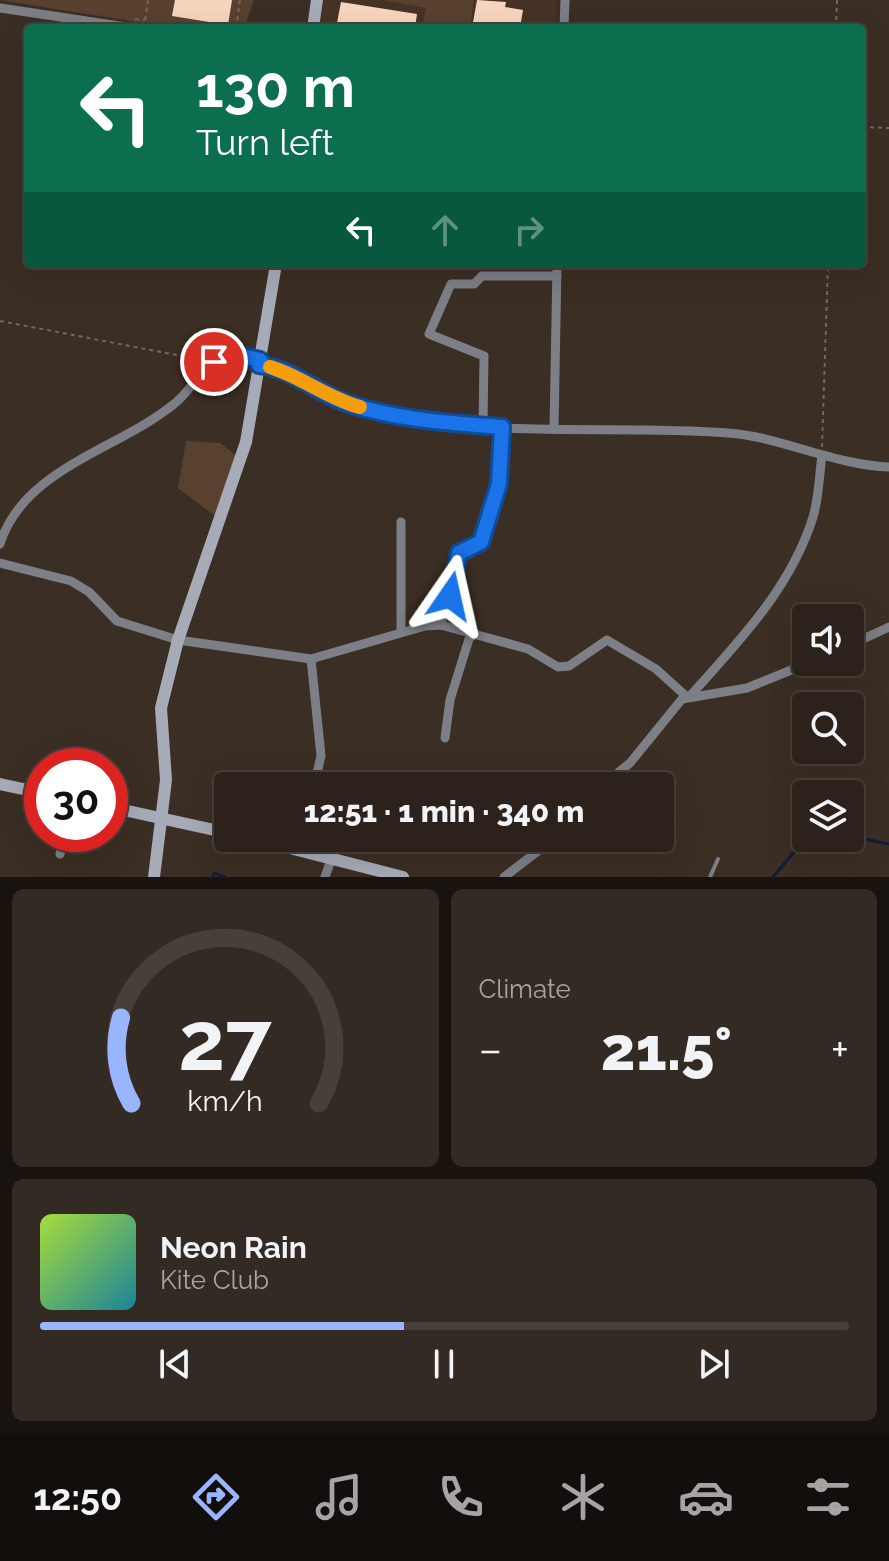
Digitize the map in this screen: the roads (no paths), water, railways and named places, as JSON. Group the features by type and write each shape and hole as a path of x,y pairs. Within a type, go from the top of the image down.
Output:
{"main road":[{"path":"314,24 317,0"},
{"path":"154,877 167,763 161,708 178,640 246,442 275,268"},
{"path":"0,784 24,789"},
{"path":"128,811 214,830"},
{"path":"321,852 403,877"}],"street":[{"path":"564,24 565,0"},
{"path":"0,8 106,24"},
{"path":"554,429 557,268"},
{"path":"483,426 484,356 429,334 451,284 474,284 482,276 557,276"},
{"path":"0,544 6,524 37,490 166,410 214,362 238,355 288,373 314,390 349,404 406,418 502,427 731,433 822,456 889,467"},
{"path":"441,625 459,553 481,542 499,484 502,427"},
{"path":"619,772 752,629 797,559 814,515 822,456"},
{"path":"401,522 401,630"},
{"path":"0,563 71,581 89,592 117,621 178,640 311,659 401,630 441,625 528,649 558,667 569,666 607,640 656,669 689,696 747,688 792,670"},
{"path":"864,639 889,627"},
{"path":"445,738 450,700 469,639 475,633"},
{"path":"311,659 321,756 317,772"},
{"path":"504,877 537,852"},
{"path":"325,877 332,857"}],"lane":[{"path":"710,877 718,859"}],"waterway":[{"path":"864,839 889,844"},
{"path":"773,877 794,852"},
{"path":"213,877 214,873 225,877"}]}
